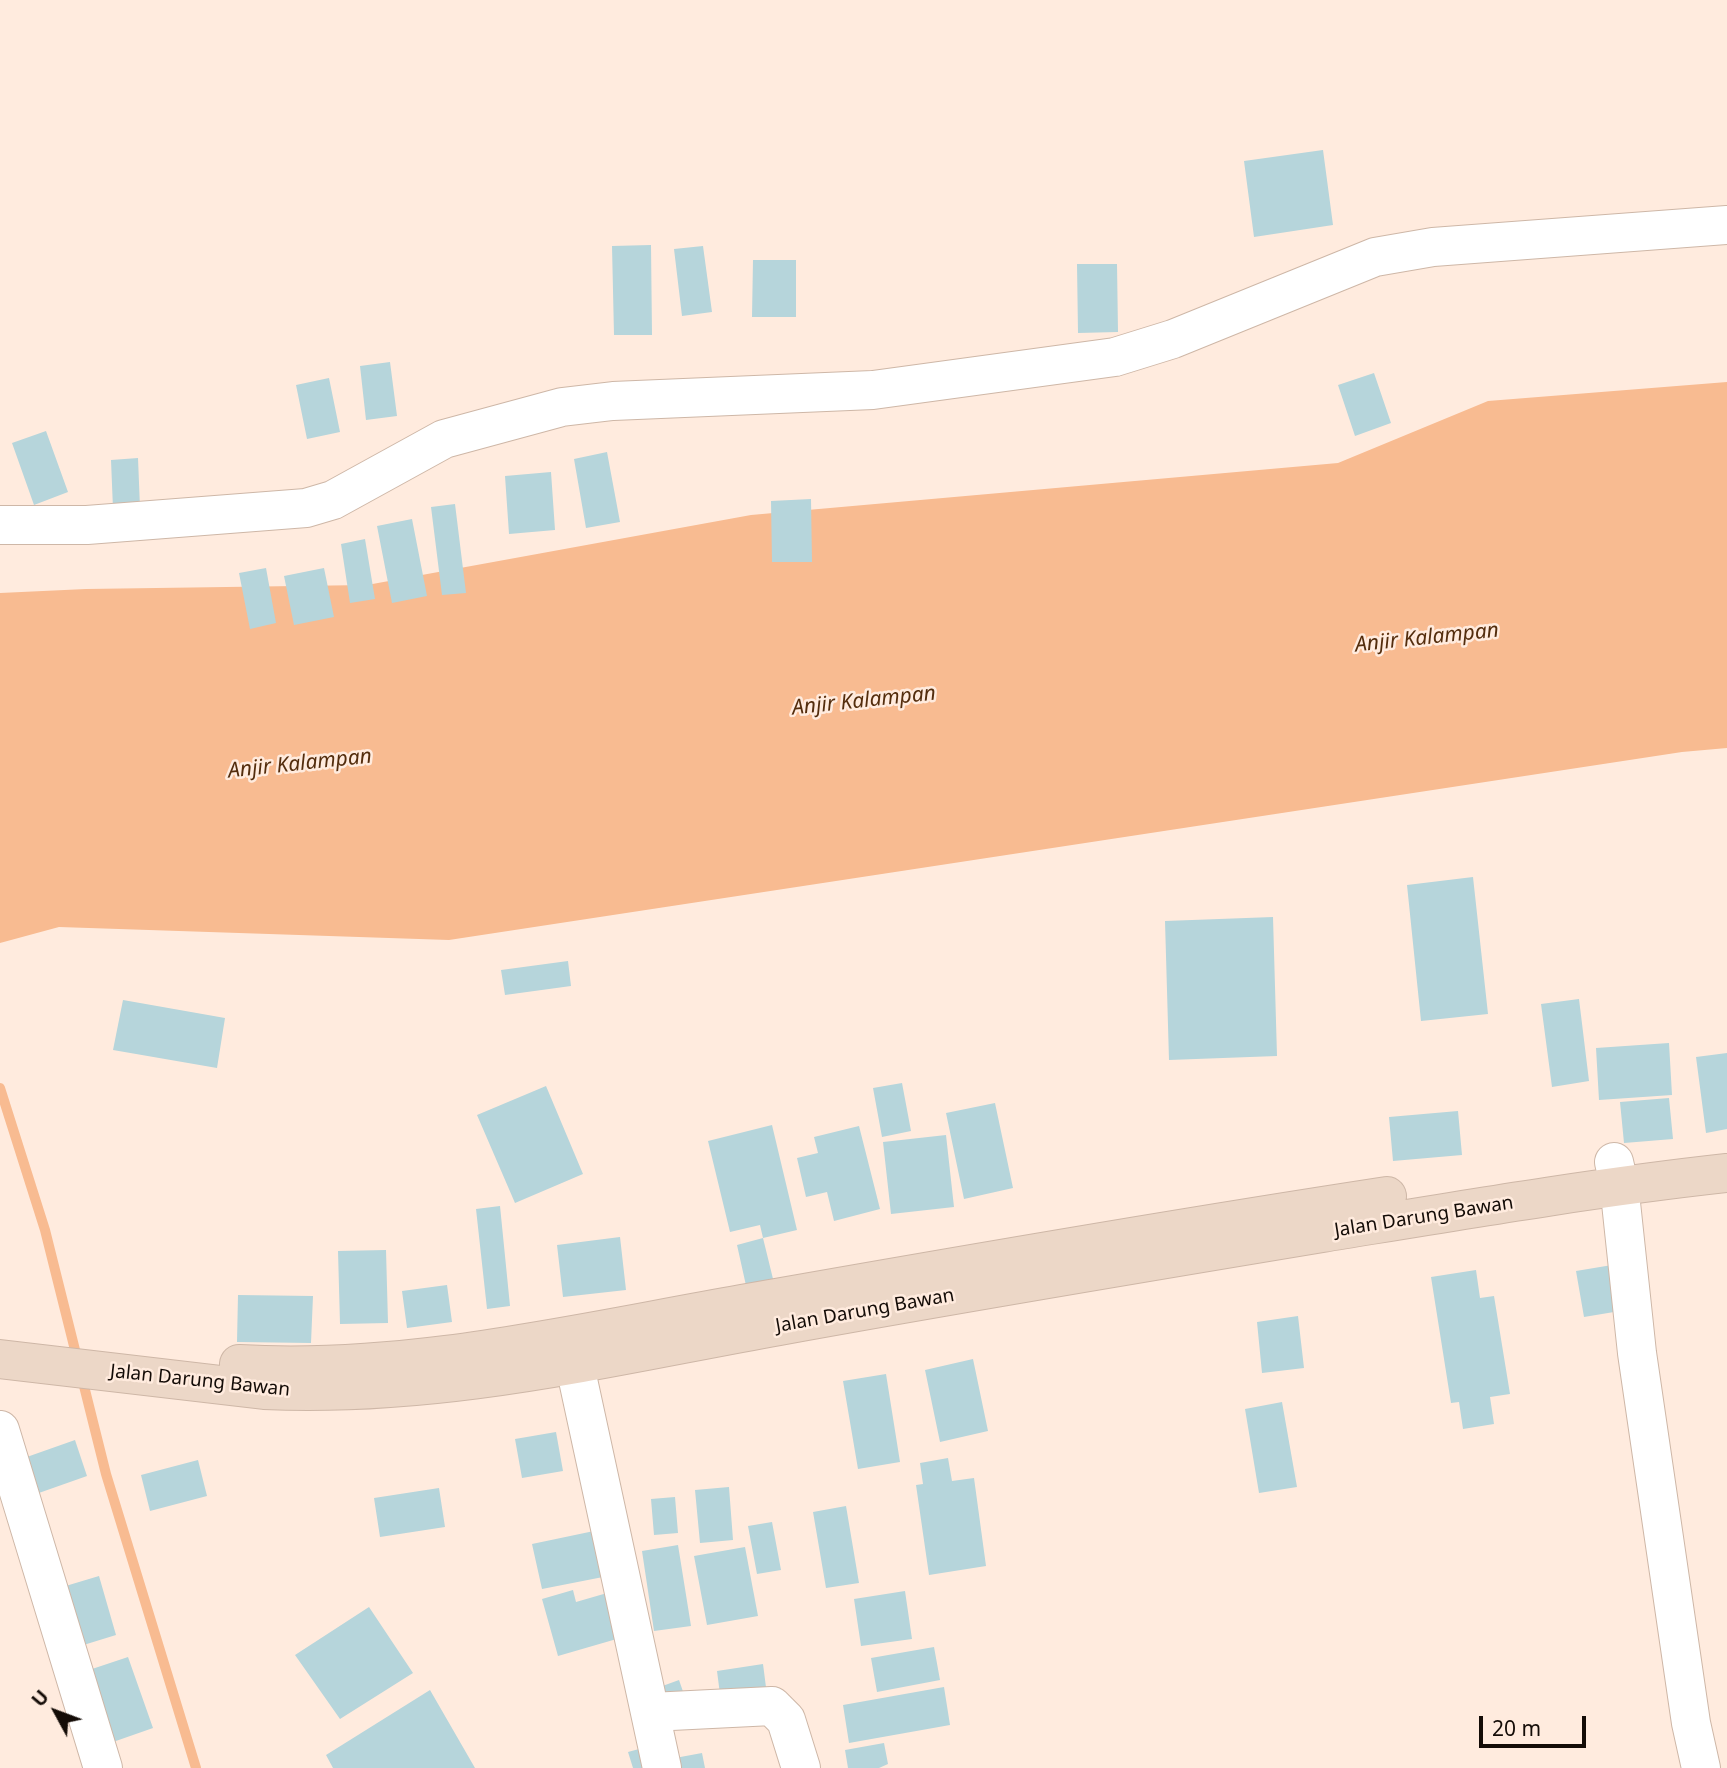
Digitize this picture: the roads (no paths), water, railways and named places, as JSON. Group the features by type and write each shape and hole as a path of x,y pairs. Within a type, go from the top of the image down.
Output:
{"street":[{"path":"0,525 87,525 306,508 333,500 444,439 562,407 613,401 873,390 1115,357 1173,339 1375,257 1433,247 1727,225"},
{"name":"Jalan Darung Bawan","path":"0,1342 123,1364 207,1385 305,1392 454,1385 575,1366 804,1321 1617,1173 1727,1148"},
{"path":"1617,1173 1637,1353 1691,1723 1702,1768"},
{"name":"Jalan Darung Bawan","path":"0,1359 123,1364 383,1362 571,1335 1161,1230 1617,1173 1727,1173"},
{"path":"575,1366 662,1768"},
{"path":"0,1430 103,1768"},
{"path":"652,1712 772,1706 786,1720 801,1768"}],"water":[{"name":"Anjir Kalampan","path":"1727,382 1727,748 1682,752 449,940 59,927 0,943 0,593 86,589 367,585 751,515 1338,463 1488,401"}],"waterway":[{"path":"0,1088 45,1230 106,1474 196,1768"}]}
